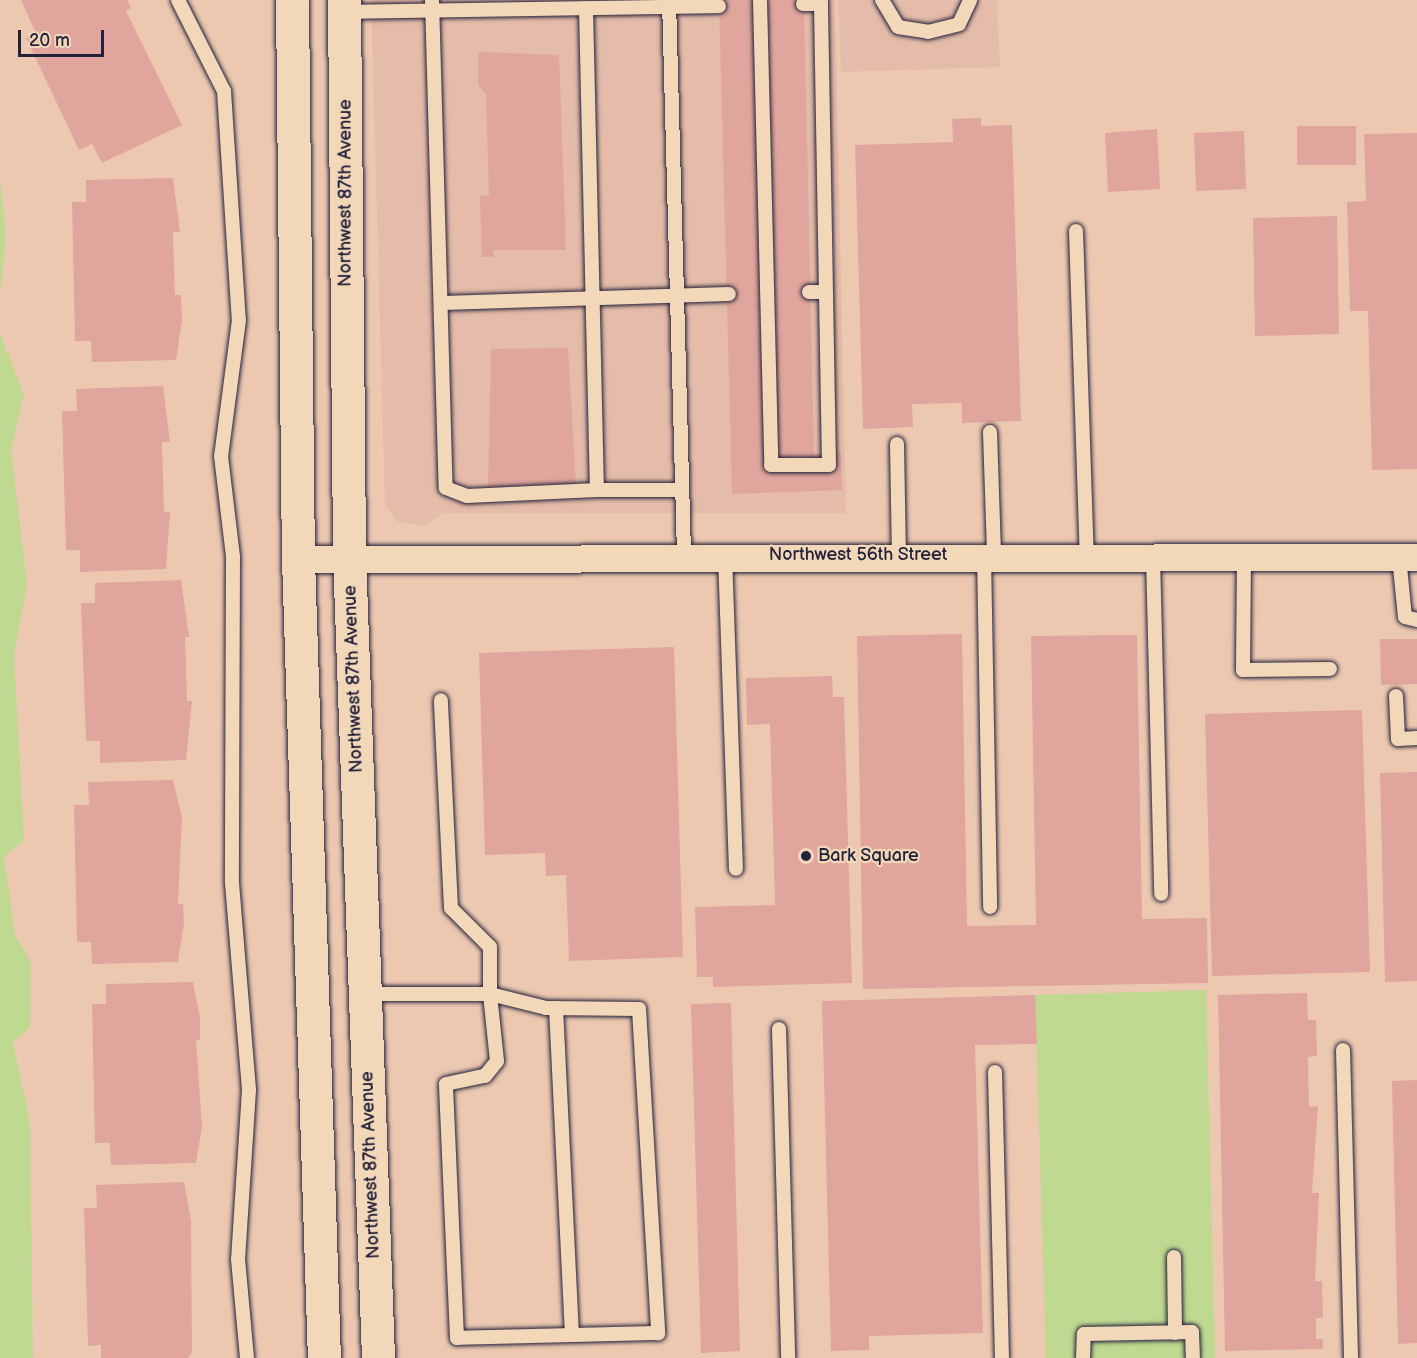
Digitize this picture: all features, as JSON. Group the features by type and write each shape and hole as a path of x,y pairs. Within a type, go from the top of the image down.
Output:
{"main road":[{"path":"292,0 298,559 324,1358"},
{"name":"Northwest 87th Avenue","path":"344,6 349,555 378,1358"}],"street":[{"name":"Northwest 56th Street","path":"298,559 349,555 1408,557"}],"lane":[{"path":"178,0 224,91 239,320 221,456 232,557 232,884 249,1090 238,1259 247,1358"},
{"path":"760,0 771,465 829,465 821,2 803,4"},
{"path":"882,0 898,27 928,32 959,24 970,0"},
{"path":"669,3 684,555"},
{"path":"344,6 494,5 586,8 669,3 719,6"},
{"path":"432,6 446,488 467,496 597,490 682,490"},
{"path":"586,8 597,490"},
{"path":"1076,231 1087,555"},
{"path":"810,292 825,292"},
{"path":"441,303 729,294"},
{"path":"990,432 990,907"},
{"path":"897,444 899,555"},
{"path":"725,555 736,869"},
{"path":"1153,556 1161,894"},
{"path":"1244,556 1243,670 1330,669"},
{"path":"1408,557 1405,617 1417,620"},
{"path":"1395,696 1398,739 1417,738"},
{"path":"365,994 490,994 556,1008 639,1009 658,1333 457,1338 446,1084 485,1076 497,1061 490,994 490,947 451,908 441,700"},
{"path":"556,1008 572,1335"},
{"path":"779,1029 788,1358"},
{"path":"1343,1050 1351,1358"},
{"path":"995,1072 1002,1358"},
{"path":"1174,1257 1175,1333"},
{"path":"1083,1358 1084,1334 1192,1332 1193,1358"}],"shaded area":[{"path":"371,0 835,0 846,513 444,513 423,526 396,521 385,505"},
{"path":"838,0 997,0 1000,67 841,72"}],"green space":[{"path":"0,178 6,233 0,297"},
{"path":"0,333 24,395 11,449 27,584 14,656 24,840 4,857 15,935 31,963 30,1027 13,1042 30,1123 33,1358 0,1358"},
{"path":"1206,990 1215,1358 1046,1358 1035,995"}],"building":[{"path":"21,0 127,0 131,8 126,11 182,125 102,163 92,144 79,150 26,38 36,33"},
{"path":"719,0 804,0 814,455 841,452 842,490 732,494"},
{"path":"478,53 559,55 566,250 493,250 494,257 482,257 480,196 489,195 486,94 478,85"},
{"path":"981,118 981,126 1012,125 1021,421 962,423 962,403 912,404 913,427 863,429 855,145 953,142 952,119"},
{"path":"1297,126 1356,126 1356,165 1297,165"},
{"path":"1157,129 1160,189 1108,192 1105,133"},
{"path":"1244,131 1246,189 1196,191 1194,133"},
{"path":"1417,133 1417,469 1372,470 1368,311 1350,311 1347,202 1366,201 1364,134"},
{"path":"173,178 180,232 173,232 175,295 181,295 182,320 176,360 92,362 91,341 75,341 72,202 86,202 86,180"},
{"path":"1337,216 1339,334 1255,336 1253,218"},
{"path":"568,348 576,486 488,489 491,349"},
{"path":"163,386 170,442 162,442 164,512 170,512 166,569 80,572 80,550 66,550 62,411 77,411 76,389"},
{"path":"181,580 189,637 185,637 187,701 192,701 186,760 100,763 100,741 86,741 81,603 95,603 95,583"},
{"path":"962,634 967,926 1036,925 1031,636 1137,635 1142,919 1207,918 1208,983 863,989 857,636"},
{"path":"1380,639 1417,639 1417,684 1381,685"},
{"path":"674,647 683,957 569,961 566,875 546,876 545,853 485,855 479,653"},
{"path":"832,676 833,697 844,697 852,983 713,987 713,977 697,977 695,907 775,905 770,724 747,725 746,678"},
{"path":"1362,710 1370,972 1212,976 1205,714"},
{"path":"1417,772 1417,981 1385,982 1380,773"},
{"path":"173,780 182,817 178,904 183,904 184,923 178,962 92,964 91,942 77,942 74,805 89,805 88,782"},
{"path":"193,982 200,1018 200,1040 196,1040 202,1126 196,1163 111,1165 110,1143 95,1143 92,1004 106,1004 106,984"},
{"path":"1307,993 1308,1020 1316,1020 1317,1056 1308,1057 1309,1107 1318,1106 1312,1193 1319,1193 1315,1281 1322,1281 1323,1318 1316,1318 1316,1339 1323,1339 1323,1349 1225,1351 1218,995"},
{"path":"1035,995 1037,1044 975,1045 983,1333 869,1336 869,1350 831,1351 822,1001"},
{"path":"731,1003 740,1351 701,1353 691,1004"},
{"path":"1417,1080 1417,1343 1398,1344 1392,1081"},
{"path":"184,1182 191,1221 192,1352 188,1358 101,1358 101,1345 88,1346 84,1208 97,1208 96,1185"}],"place":[{"name":"Bark Square","path":"806,856"}]}
